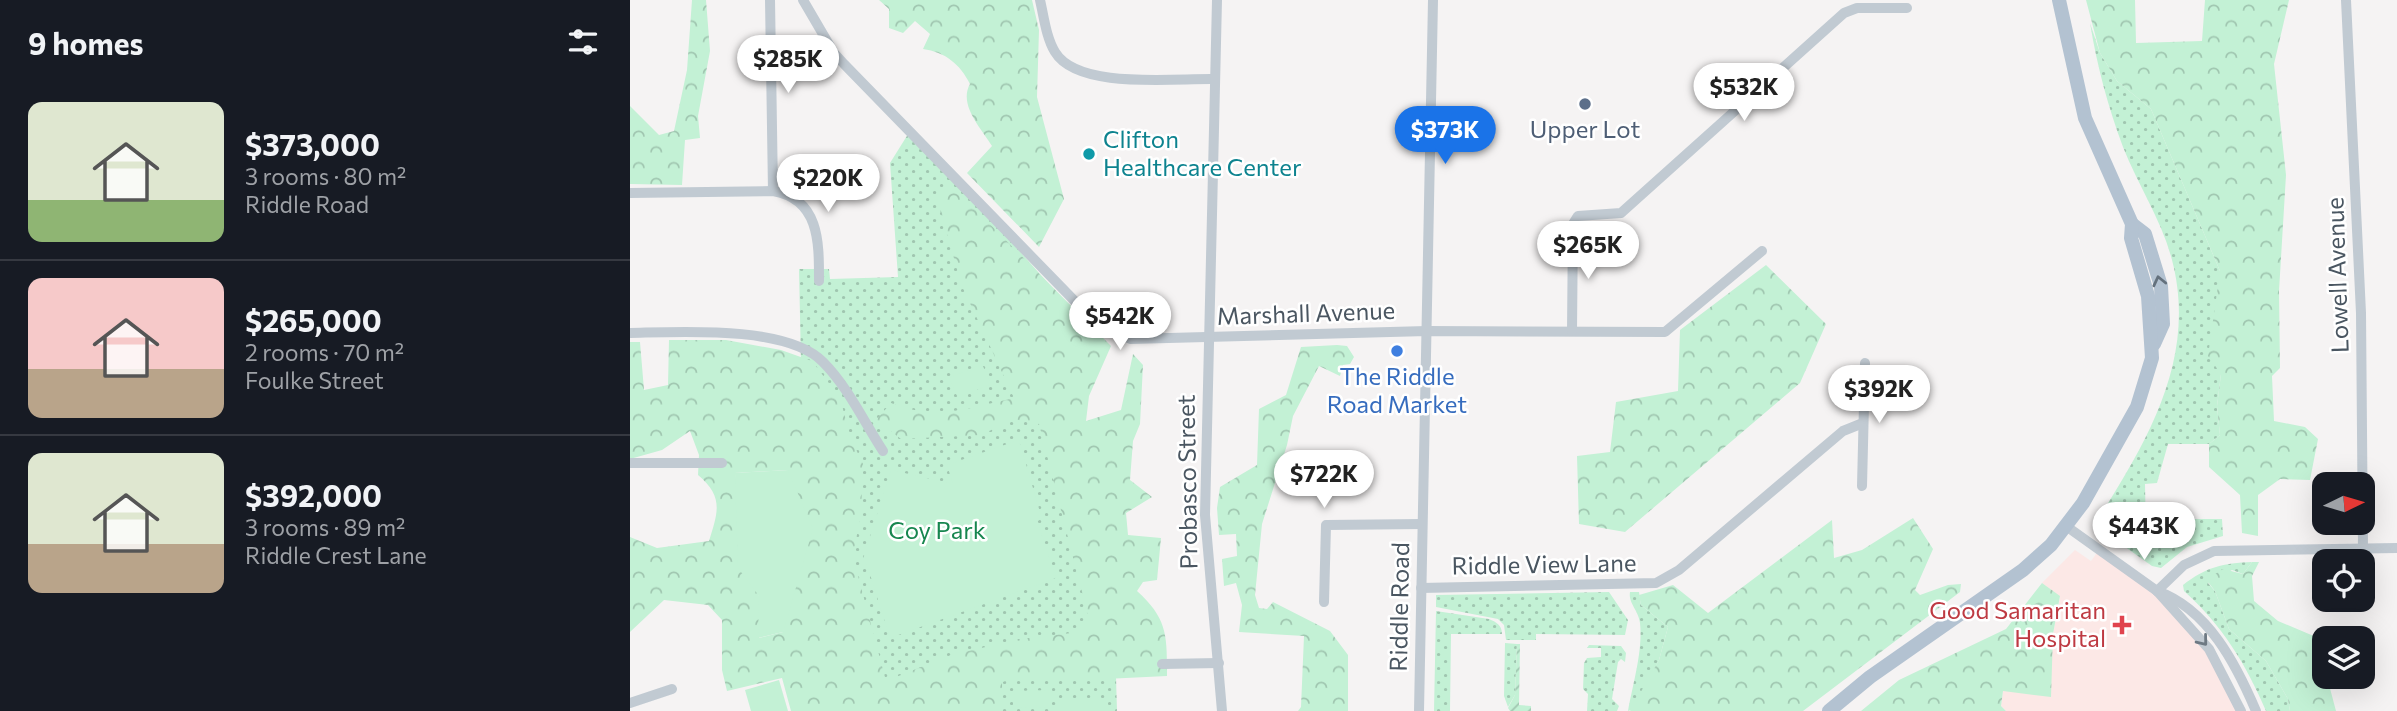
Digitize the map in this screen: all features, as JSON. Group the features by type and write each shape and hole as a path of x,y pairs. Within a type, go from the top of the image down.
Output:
{"main road":[{"path":"1829,711 1870,677 2035,560 2066,526 2130,421 2149,373 2154,344 2163,324 2161,286 2145,234 2132,224 2085,118 2059,0"}],"street":[{"path":"770,0 774,191"},
{"name":"Marshall Avenue","path":"803,0 844,64 1099,326 1131,339 1209,339 1427,331 1665,332 1762,251"},
{"path":"1040,0 1056,54 1072,69 1097,77 1214,79"},
{"name":"Probasco Street","path":"1217,0 1205,515 1222,711"},
{"name":"Riddle Road","path":"1419,711 1433,0"},
{"name":"Lowell Avenue","path":"2346,0 2361,313 2363,549"},
{"path":"1572,331 1573,224 1578,216 1621,213 1843,13 1857,8 1907,8"},
{"path":"630,193 774,191 793,196 814,221 819,247 819,281"},
{"path":"630,333 732,332 807,350 824,362 843,386 883,451"},
{"path":"1862,486 1865,363"},
{"name":"Riddle View Lane","path":"1422,588 1656,583 1679,569 1843,431 1863,423"},
{"path":"630,463 722,463"},
{"path":"1324,602 1326,525 1422,524"},
{"path":"2066,526 2157,591 2209,649 2241,711"},
{"path":"2363,549 2397,548"},
{"path":"2157,591 2184,565 2214,551 2312,550"},
{"path":"2157,591 2173,597 2208,627 2238,671 2256,711"},
{"path":"1162,664 1219,663"},
{"path":"630,702 672,689"}],"shaded area":[{"name":"Good Samaritan Hospital","path":"2075,550 2091,561 2099,550 2157,591 2196,632 2241,711 2006,711 2001,706 2003,691 2053,634 2060,597 2042,583"}],"green space":[{"path":"692,0 706,0 710,51 698,116 700,138 685,140 682,185 630,184 630,106 659,135 674,131 687,70"},
{"path":"879,0 1032,0 1039,30 1037,97 1064,199 1039,247 967,173 992,146 969,108 967,92 970,84 966,77 957,65 945,56 923,49 930,34 915,21 903,33 889,28 889,9"},
{"path":"2086,0 2135,0 2136,43 2202,41 2205,0 2289,0 2274,64 2286,175 2279,291 2280,368 2272,376 2274,421 2305,427 2318,439 2310,480 2280,479 2258,495 2258,536 2242,533 2240,495 2209,467 2209,444 2220,435 2217,406 2221,374 2208,356 2220,271 2151,109 2117,81 2100,53"},
{"path":"2090,23 2100,53 2117,81 2151,109 2220,271 2221,374 2217,406 2220,435 2209,444 2168,444 2157,483 2145,484 2146,536 2106,536 2095,524 2149,431 2162,399 2173,366 2178,332 2178,296 2168,246 2112,117"},
{"name":"Coy Park","path":"910,131 1101,341 1079,421 1112,540 1117,711 857,711 803,459 799,269 829,269 830,279 898,277 890,163"},
{"path":"952,186 1111,346 1089,396 1086,421 1121,410 1133,354 1143,365 1140,424 1133,441 1130,480 1152,497 1126,513 1128,535 1161,538 1157,580 1143,582 1137,591 1155,610 1164,629 1167,676 1105,679 1021,677 1002,682 1002,711 791,711 782,678 727,691 722,670 722,620 708,605 664,600 630,632 630,537 657,548 709,541 717,505 712,491 698,475 699,455 690,431 662,450 630,459 630,342 640,342 644,390 668,385 669,340 726,340 781,350 812,361 840,398 851,439 863,464 861,512 853,557 886,681 951,655 1020,639 1080,632 1089,620 1039,424 1014,419 981,435 901,439 876,420 891,403 938,412 967,409 1014,398 962,286 936,196","holes":["788,470 783,632 759,638 759,596 735,473"]},
{"path":"1766,265 1826,324 1800,383 1625,532 1579,524 1577,456 1610,452 1616,402 1678,391 1680,330"},
{"path":"1347,346 1354,357 1350,364 1343,365 1340,376 1319,366 1293,416 1287,445 1262,524 1255,595 1259,608 1267,609 1273,602 1330,631 1348,655 1348,711 1298,711 1301,707 1304,636 1239,632 1242,605 1236,583 1224,586 1222,559 1237,556 1236,534 1219,535 1217,508 1220,487 1257,465 1259,409 1286,395 1301,347"},
{"path":"982,364 991,384 958,398 949,378"},
{"path":"1019,440 1042,519 1037,521 1056,578 890,638 867,565 862,562 891,470 953,484 947,465"},
{"path":"788,470 813,529 783,632 758,638 759,596 738,568 735,473"},
{"path":"2190,515 2191,519 2222,519 2223,536 2187,547 2161,568 2152,566 2114,539 2148,538 2148,517 2180,521 2181,516"},
{"path":"1913,518 1933,549 1915,590 1920,595 1948,585 1961,584 1960,592 1803,711 1630,711 1659,660 1668,627 1641,605 1639,595 1673,585 1708,613 1832,520 1834,558 1862,550"},
{"path":"2252,562 2243,574 2232,570 2208,583 2215,591 2229,629 2266,661 2288,699 2290,711 2266,711 2232,646 2210,617 2184,591 2183,585 2207,570 2232,563"},
{"path":"2252,562 2259,562 2252,576 2254,601 2278,621 2312,635 2312,689 2330,689 2336,711 2290,711 2288,699 2266,661 2229,629 2215,591 2208,582 2223,569 2243,574"},
{"path":"2042,583 2060,596 2053,634 2051,697 2003,691 2001,706 2006,711 1861,711 1899,680 2006,629"},
{"path":"1609,592 1628,620 1625,635 1536,634 1536,640 1506,640 1504,625 1498,619 1436,607 1436,595"},
{"path":"1630,592 1639,592 1641,605 1668,627 1659,660 1634,709 1628,711 1641,634"},
{"path":"1436,611 1489,619 1498,624 1502,631 1502,634 1451,634 1450,711 1434,711"},
{"path":"1505,643 1517,644 1515,695 1508,707 1504,696"},
{"path":"1517,644 1520,644 1519,705 1531,706 1531,711 1510,711 1508,708 1515,695"},
{"path":"1589,645 1621,646 1626,653 1625,662 1621,659 1618,662 1612,699 1619,706 1617,711 1587,711 1588,694 1583,689 1584,663 1587,658 1601,657 1601,648 1587,648"},
{"path":"779,680 788,711 751,711 745,690"},
{"path":"1050,690 1050,707 1013,708 1013,691"},
{"path":"1058,701 1108,701 1108,711 1058,711"}],"place":[{"name":"Upper Lot","path":"1585,104"},
{"name":"Clifton Healthcare Center","path":"1089,154"},
{"name":"The Riddle Road Market","path":"1397,351"},
{"name":"Good Samaritan Hospital","path":"2122,625"}]}
